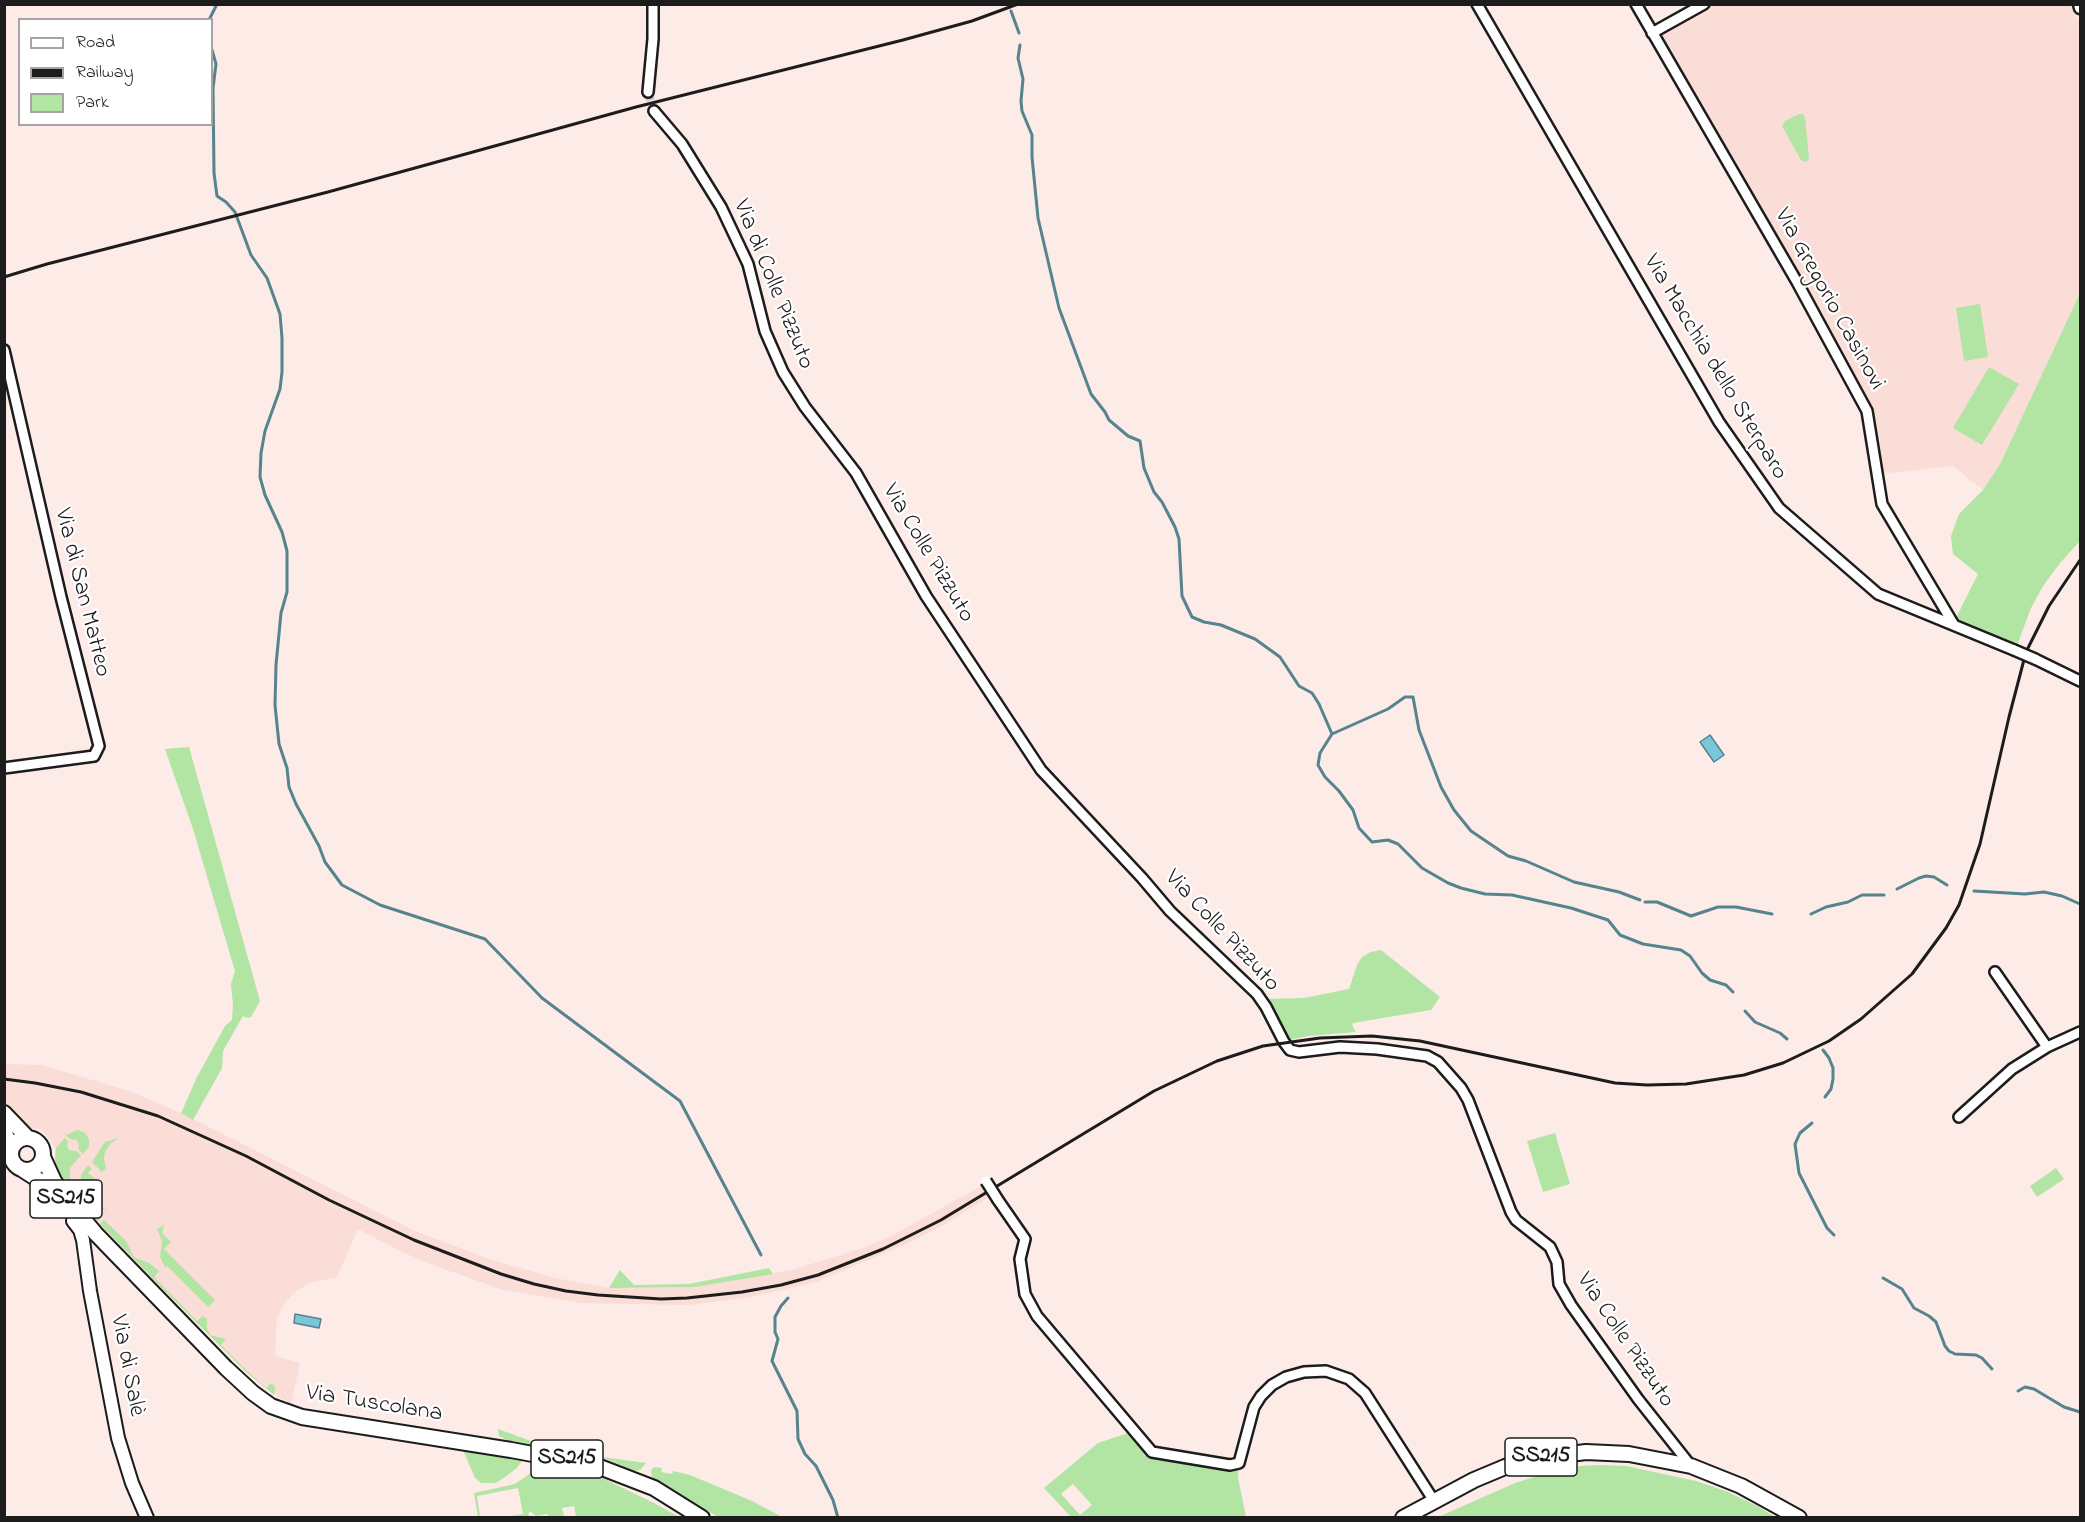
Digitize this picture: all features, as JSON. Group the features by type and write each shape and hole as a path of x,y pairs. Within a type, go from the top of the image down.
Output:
{"main road":[{"path":"4,1113 27,1137 39,1142 42,1146 44,1157 35,1168 22,1169 14,1163 12,1148 4,1131"},
{"path":"12,1148 18,1140 27,1137"},
{"name":"Via Tuscolana","path":"44,1157 54,1181 64,1196 96,1234 226,1368 258,1398 280,1411 302,1417 519,1451 597,1466 654,1488 702,1518"},
{"name":"Via Tuscolana","path":"22,1169 45,1184 60,1208 73,1221 96,1234"},
{"name":"Via di Salè","path":"73,1221 80,1230 118,1438 132,1483 147,1518"},
{"name":"SS215","path":"1403,1518 1494,1471 1527,1460 1562,1454 1602,1452 1629,1454 1691,1466 1759,1494 1799,1518"}],"street":[{"path":"648,92 653,39 653,4"},
{"name":"Via Macchia dello Sterparo","path":"1477,4 1719,422 1775,503 1790,519 1878,594 2035,659 2080,681"},
{"name":"Via Gregorio Casinovi","path":"1636,4 1797,282 1867,411 1882,504 1954,625"},
{"path":"1652,33 1704,4"},
{"name":"Via di Colle Pizzuto","path":"654,111 682,144 721,207 748,264 763,323 780,367 805,407 856,473"},
{"name":"Via di San Matteo","path":"4,768 94,756 99,746 61,597 5,355"},
{"name":"Via Colle Pizzuto","path":"856,473 926,596 1041,770 1143,878 1170,911 1257,994 1288,1047 1299,1052 1361,1048 1426,1056 1438,1062 1461,1088 1471,1107 1511,1212 1516,1220 1550,1247 1557,1262 1559,1284 1571,1305 1643,1406 1691,1466"},
{"path":"1995,972 2047,1047"},
{"path":"1959,1117 2004,1075 2047,1047 2080,1032"},
{"path":"986,1181 1024,1239 1020,1259 1025,1294 1037,1316 1152,1452 1230,1465 1239,1464 1243,1456 1254,1407 1261,1396 1272,1385 1286,1377 1308,1371 1326,1371 1349,1379 1365,1393 1434,1501"}],"shaded area":[{"path":"1713,5 2072,5 2080,23 2080,293 2000,464 1983,490 1953,466 1882,474 1870,406 1796,266 1657,35"},
{"path":"4,1064 42,1065 129,1091 181,1113 415,1231 492,1260 555,1278 609,1288 695,1287 792,1270 863,1248 891,1236 987,1183 994,1194 940,1227 904,1245 816,1282 751,1297 688,1305 580,1303 504,1290 438,1267 400,1251 358,1229 337,1277 309,1283 294,1293 284,1304 277,1318 275,1356 300,1363 291,1404 268,1390 245,1371 100,1224 64,1184 55,1162 55,1148 42,1130 22,1126 5,1104"}],"green space":[{"path":"1803,114 1805,118 1809,159 1806,162 1801,160 1782,126 1785,121"},
{"path":"2080,293 2080,541 2043,586 2031,608 2016,648 1954,622 1978,574 1953,554 1951,536 1959,514 1983,490 2000,464"},
{"path":"1980,304 1988,357 1964,361 1956,308"},
{"path":"1989,367 2019,384 1982,445 1953,428"},
{"path":"189,747 260,1001 251,1017 243,1016 223,1051 222,1068 193,1120 181,1113 196,1079 225,1026 232,1020 231,984 235,971 193,829 165,749"},
{"path":"1381,950 1440,997 1431,1010 1353,1023 1356,1032 1308,1036 1290,1040 1284,1035 1264,999 1304,998 1349,989 1362,957"},
{"path":"78,1130 85,1133 89,1139 89,1147 83,1154 78,1149 77,1140 70,1139 66,1135"},
{"path":"1555,1133 1570,1184 1543,1192 1527,1141"},
{"path":"65,1138 68,1141 69,1150 81,1155 70,1168 70,1187 78,1199 102,1218 97,1221 64,1184 58,1171 55,1162 56,1148"},
{"path":"119,1138 110,1144 105,1152 106,1168 102,1172 92,1162 105,1142"},
{"path":"88,1165 92,1169 88,1173 95,1179 97,1188 91,1194 108,1213 87,1196 82,1187 81,1175"},
{"path":"2056,1168 2064,1179 2037,1197 2030,1186"},
{"path":"104,1220 126,1241 134,1257 149,1263 159,1271 154,1277 197,1321 203,1316 207,1319 210,1335 226,1339 221,1345 246,1370 266,1388 271,1383 275,1387 274,1395 245,1371 161,1287 100,1224"},
{"path":"164,1225 162,1233 171,1242 164,1249 215,1300 208,1307 167,1266 165,1267 160,1257 162,1241 157,1229"},
{"path":"769,1268 773,1274 695,1287 609,1288 620,1270 634,1285 689,1284"},
{"path":"498,1429 542,1445 536,1447 515,1444 499,1436"},
{"path":"1134,1431 1152,1452 1239,1463 1238,1478 1246,1517 1071,1517 1044,1488 1098,1443","holes":["1073,1484 1092,1505 1080,1515 1061,1494"]},
{"path":"463,1450 520,1457 522,1461 517,1468 501,1480 495,1483 481,1483 475,1478"},
{"path":"602,1457 646,1463 640,1470 634,1471"},
{"path":"536,1461 602,1478 679,1517 572,1517 576,1516 574,1506 562,1508 564,1517 550,1517 547,1514 536,1516 530,1511 528,1514 530,1517 511,1517 523,1514 518,1488 477,1496 480,1517 478,1517 474,1493 515,1484 531,1473"},
{"path":"1626,1466 1696,1481 1728,1492 1775,1517 1436,1518 1515,1483 1566,1467"},
{"path":"654,1467 662,1468 661,1472 672,1474 673,1471 690,1475 752,1501 782,1517 718,1517 652,1478 651,1470"}],"water":[{"path":"1710,735 1724,755 1714,762 1700,742"},
{"path":"295,1314 321,1319 319,1328 294,1323"}],"waterway":[{"path":"210,18 217,4"},
{"path":"1011,11 1019,33"},
{"path":"1020,45 1018,58 1023,79 1022,111 1032,135 1038,218 1059,308 1091,394 1109,420 1128,436 1140,441 1144,468 1179,539 1182,596 1192,617 1221,625 1255,639 1280,657 1299,686 1312,693 1332,734 1320,753 1318,765 1325,777 1353,810 1359,828 1372,842 1388,840 1398,844 1422,868 1461,888 1485,894 1512,895 1571,908 1608,920 1620,935 1643,944 1681,950 1690,956 1710,980 1726,985 1733,992"},
{"path":"213,54 216,64 213,88"},
{"path":"213,88 214,173 217,196 235,212 251,255 267,278 280,314 282,338 280,389 265,431 260,477 265,495 282,532 287,551 287,592 281,613 275,705 279,744 287,768 289,787 296,804 325,862 342,885 380,905 485,939 542,998 680,1101 761,1255"},
{"path":"1332,734 1388,709 1405,697 1413,697 1419,730 1441,787 1454,810 1471,831 1508,856 1526,861 1574,882 1619,892 1640,900"},
{"path":"1897,889 1926,876 1934,877 1947,885"},
{"path":"1974,891 2025,894 2044,892 2062,896 2080,904"},
{"path":"1811,914 1862,895 1884,895"},
{"path":"1645,902 1657,902 1691,916 1718,907 1736,907 1772,914"},
{"path":"1745,1011 1755,1022 1780,1033 1787,1039"},
{"path":"1823,1050 1833,1068 1831,1089 1825,1097"},
{"path":"1812,1123 1800,1133 1795,1144 1799,1173 1827,1228 1834,1235"},
{"path":"1883,1278 1902,1289 1914,1308 1936,1322 1949,1351 1955,1354 1976,1355 1992,1369"},
{"path":"788,1298 775,1317 775,1332 778,1339 772,1361 797,1411 798,1439 805,1454 816,1466 833,1500 838,1518"},
{"path":"2018,1391 2025,1387 2034,1389 2064,1407 2080,1412"}],"tunnel":[{"path":"648,92 654,111"}],"railway":[{"path":"4,277 328,192 636,107 903,40 972,21 1018,4"},
{"path":"4,1079 81,1092 158,1116 246,1156 329,1200 414,1240 501,1274 566,1291 661,1299 742,1292 781,1285 818,1275 883,1249 941,1220 1154,1091 1217,1061 1263,1046 1320,1038 1372,1036 1420,1041 1615,1083 1686,1084 1744,1075 1783,1063 1829,1041 1861,1019 1912,974 1946,928 1959,905 1980,844 2026,652 2049,606 2080,560"}]}
